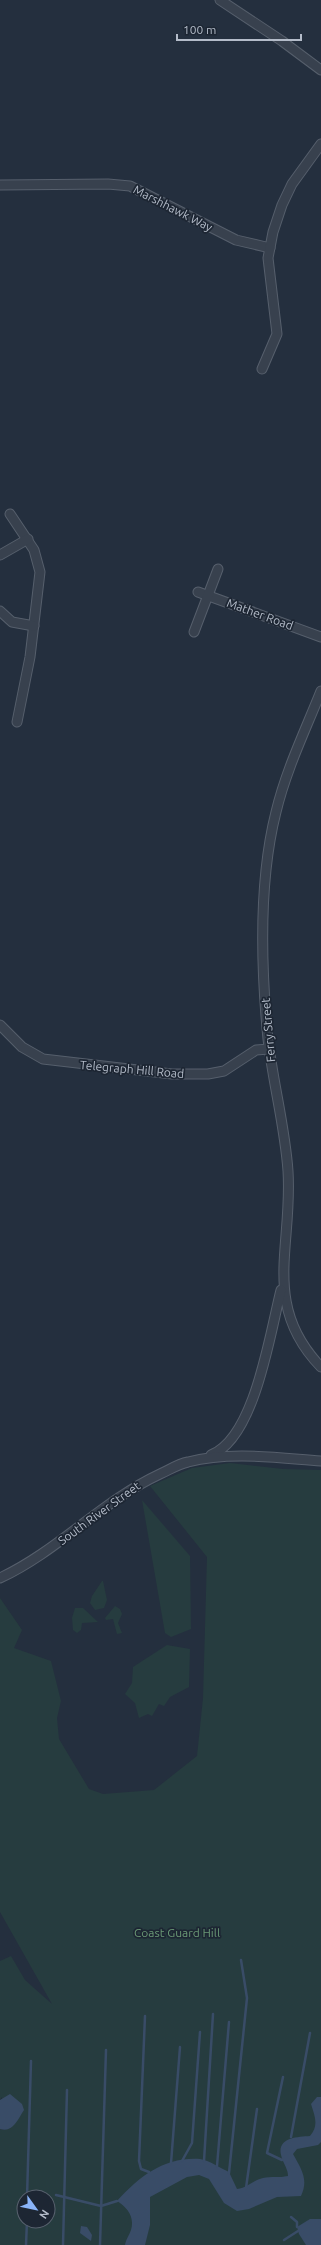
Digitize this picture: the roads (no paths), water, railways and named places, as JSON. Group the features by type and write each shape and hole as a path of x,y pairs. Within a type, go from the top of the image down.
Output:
{"street":[{"path":"220,0 282,41 321,70"},
{"path":"262,369 276,334 268,258 273,232 288,193 321,144"},
{"name":"Marshhawk Way","path":"0,185 108,184 130,186 236,240 270,248"},
{"path":"10,514 34,550 40,572 34,626 17,722"},
{"path":"0,555 28,539"},
{"path":"194,632 218,568"},
{"name":"Mather Road","path":"198,592 321,637"},
{"path":"0,611 12,622 34,626"},
{"name":"Ferry Street","path":"321,690 289,769 276,811 270,844 264,937 269,1049 288,1171 288,1199 283,1283 285,1303 289,1320 304,1349 321,1368"},
{"name":"Telegraph Hill Road","path":"0,1025 22,1048 43,1059 172,1074 208,1074 224,1071 256,1050 269,1049"},
{"name":"South River Street","path":"203,1459 224,1450 247,1416 255,1393 283,1283"},
{"name":"South River Street","path":"0,1578 44,1553 106,1506 144,1481 185,1462 203,1459 257,1457 321,1461"}],"water":[{"path":"10,2094 22,2104 24,2110 12,2127 5,2130 0,2129 0,2100"},
{"path":"317,2097 321,2097 321,2142 318,2145 297,2149 293,2154 301,2169 304,2179 301,2196 277,2197 249,2209 237,2211 224,2203 209,2179 199,2175 187,2177 150,2197 150,2225 145,2245 125,2245 131,2230 132,2221 127,2209 117,2201 144,2176 164,2165 187,2159 200,2159 211,2162 229,2172 237,2189 263,2178 288,2176 281,2153 281,2148 283,2143 287,2140 310,2136 313,2132 315,2128 315,2117 311,2104"},
{"path":"310,2219 321,2219 321,2245 306,2245 299,2234 297,2227"},
{"path":"81,2226 87,2227 92,2235 91,2241 80,2233"}],"waterway":[{"path":"229,2173 247,1998 241,1960"},
{"path":"204,2161 213,2014"},
{"path":"145,2016 139,2161 141,2169 149,2172"},
{"path":"217,2166 229,2022"},
{"path":"182,2161 192,2143 200,2032"},
{"path":"291,2137 310,2033"},
{"path":"171,2163 180,2047"},
{"path":"100,2245 106,2050"},
{"path":"27,2189 31,2061"},
{"path":"282,2160 267,2153 283,2077"},
{"path":"63,2245 67,2090"},
{"path":"246,2188 257,2109"},
{"path":"56,2195 101,2206 117,2201"},
{"path":"291,2217 297,2222 297,2227"},
{"path":"26,2245 27,2229"},
{"path":"284,2240 298,2231"}],"park label":[{"name":"Coast Guard Hill","path":"177,1932"}]}
